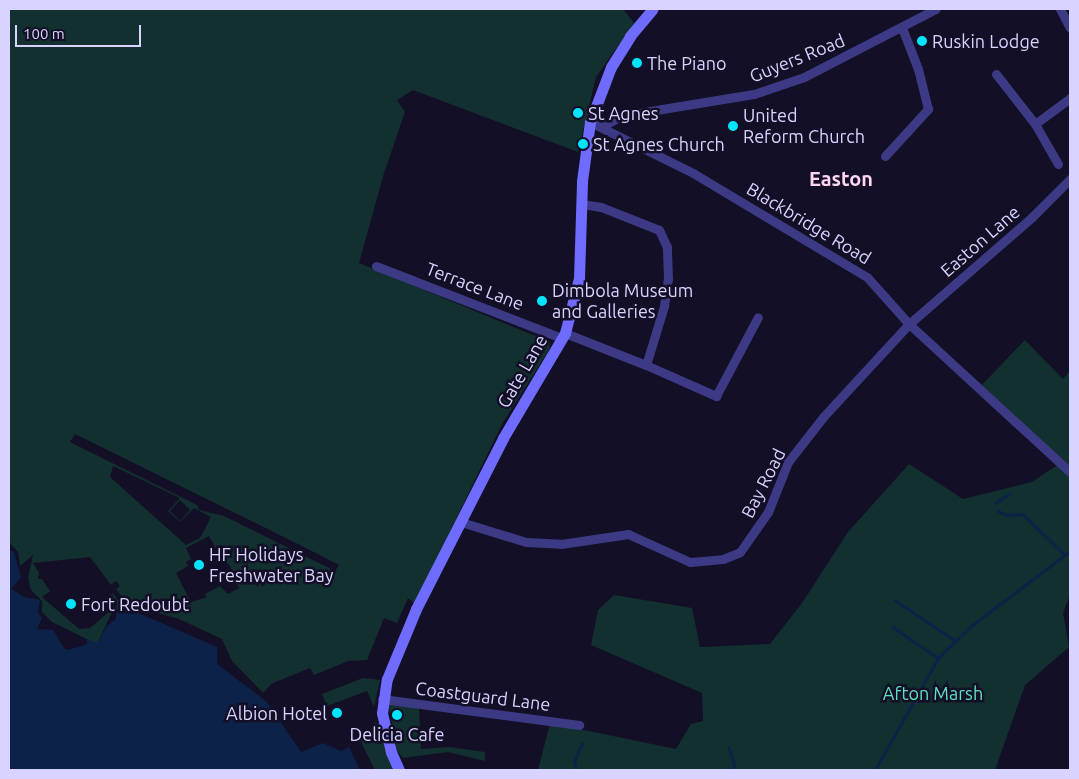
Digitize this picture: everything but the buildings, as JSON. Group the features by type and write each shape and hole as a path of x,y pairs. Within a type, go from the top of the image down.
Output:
{"street":[{"name":"Gate Lane","path":"399,770 391,752 382,714 382,698 404,633 503,438 563,336 580,278 581,204 590,122 611,67 630,36 653,9"},
{"name":"Guyers Road","path":"603,126 617,118 754,94 804,77 936,9"},
{"path":"1060,9 1070,28"},
{"path":"885,156 928,109 918,69 902,28"},
{"path":"996,74 1035,124 1058,164"},
{"path":"1035,124 1070,98"},
{"name":"Blackbridge Road","path":"590,122 603,126 757,209 867,277 908,324 1070,472"},
{"name":"Easton Lane","path":"908,324 1032,217 1070,179"},
{"path":"581,204 601,207 659,230 665,238 668,279 664,306 646,365"},
{"name":"Terrace Lane","path":"376,266 646,365 716,396 758,317"},
{"name":"Bay Road","path":"462,522 526,542 561,544 628,534 690,562 723,559 740,552 768,512 788,462 824,416 908,324"},
{"name":"Coastguard Lane","path":"382,698 579,725"}],"green space":[{"path":"9,9 623,9 634,23 596,77 578,152 413,90 397,100 405,112 384,173 359,263 550,342 549,350 502,424 415,604 408,598 397,623 384,618 367,660 348,661 314,675 310,668 271,684 263,693 232,661 222,639 179,619 129,605 112,612 97,644 52,622 42,612 42,601 31,590 28,578 33,555 20,566 18,552 9,542","holes":["75,434 339,565 335,571 224,516 199,510 197,505 70,442","113,466 180,498 168,511 180,522 194,508 211,517 200,538 186,545 110,477","180,500 190,510 180,521 170,511","209,536 220,556 230,566 239,588 228,594 220,586 205,594 207,597 191,602 176,573 188,566 186,562 191,559 186,548","90,557 111,585 116,581 120,586 116,589 122,597 118,600 113,593 110,595 117,605 90,628 79,629 42,597 50,591 42,579 38,579 39,573 33,563"]},
{"name":"Afton Marsh","path":"1025,340 1063,379 1070,371 1070,595 1063,613 1069,647 1025,685 995,770 538,770 550,723 676,749 691,724 703,721 702,693 591,645 598,610 614,595 692,608 700,647 770,644 802,603 848,532 909,464 963,499 1032,482 1062,462 980,387"},
{"path":"363,678 380,680 374,707 367,691 327,706 322,694"},
{"path":"388,703 419,707 421,749 449,747 485,752 485,761 448,752 403,758 397,751"},
{"path":"375,722 380,724 393,770 375,770 357,734 371,731"}],"water":[{"path":"9,550 14,552 21,577 11,589 24,597 40,600 38,613 42,618 37,629 53,630 64,648 68,650 87,644 87,639 97,643 107,626 116,619 116,613 136,612 217,647 217,664 266,701 301,752 323,743 341,751 349,747 360,770 9,770"}],"waterway":[{"path":"995,503 1009,494"},
{"path":"998,511 1007,515 1023,514 1064,554"},
{"path":"875,770 938,658 971,626 1070,551"},
{"path":"895,600 954,640"},
{"path":"893,627 938,658"},
{"path":"576,770 574,761 582,744"},
{"path":"729,747 736,770"}],"place":[{"name":"Ruskin Lodge","path":"922,41"},
{"name":"The Piano","path":"637,63"},
{"name":"St Agnes","path":"578,113"},
{"name":"United Reform Church","path":"733,126"},
{"name":"St Agnes Church","path":"583,144"},
{"name":"Dimbola Museum and Galleries","path":"542,301"},
{"name":"HF Holidays Freshwater Bay","path":"199,565"},
{"name":"Fort Redoubt","path":"71,604"},
{"name":"Albion Hotel","path":"337,713"},
{"name":"Delicia Cafe","path":"397,715"}],"district":[{"name":"Easton","path":"841,178"}]}
